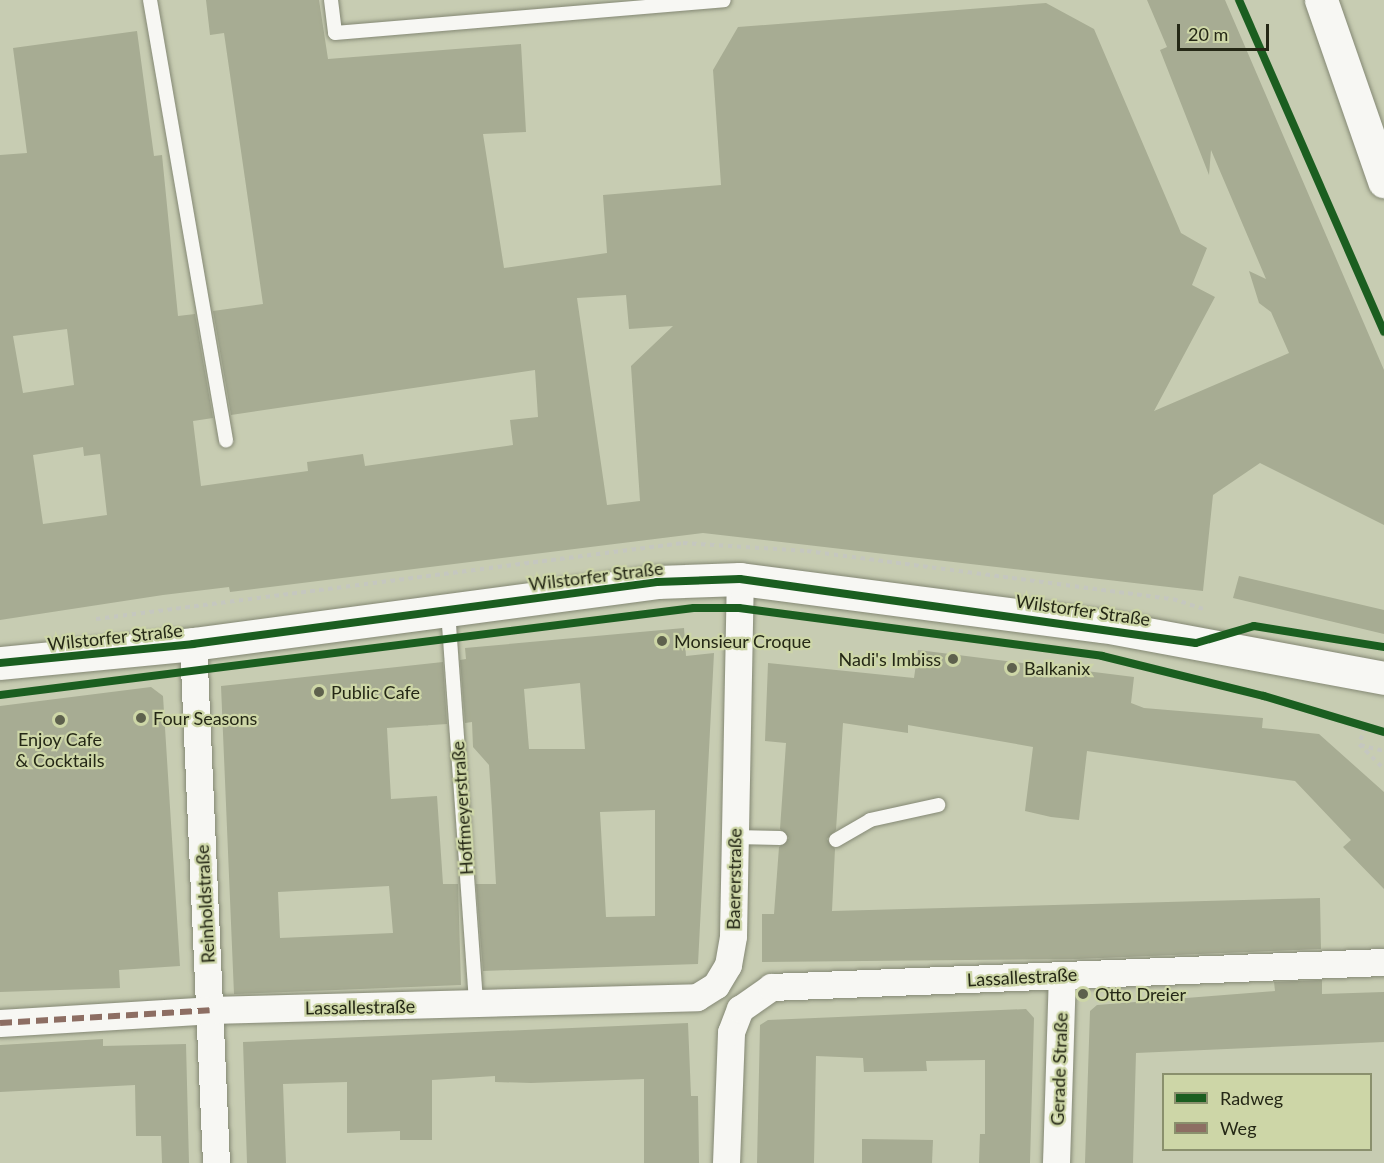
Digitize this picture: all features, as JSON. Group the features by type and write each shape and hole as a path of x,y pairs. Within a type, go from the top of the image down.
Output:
{"main road":[{"path":"1321,0 1384,181"},
{"name":"Wilstorfer Straße","path":"0,663 193,644 657,582 740,579 1104,626 1384,678"},
{"name":"Wilstorfer Straße","path":"1283,661 1384,697"}],"street":[{"name":"Baererstraße","path":"716,985 728,965 733,936 740,579"},
{"name":"Reinholdstraße","path":"193,644 216,1163"},
{"name":"Lassallestraße","path":"740,1010 771,987 1384,962"},
{"name":"Gerade Straße","path":"1056,1163 1062,975"},
{"name":"Lassallestraße","path":"0,1023 210,1010 674,1001 697,998 716,985"},
{"path":"716,985 740,1010 728,1061 726,1163"}],"lane":[{"path":"150,0 226,440"},
{"path":"331,0 335,33 724,0"},
{"name":"Hoffmeyerstraße","path":"448,611 476,1005"},
{"path":"836,840 870,820 938,805"},
{"path":"735,837 780,838"}],"path":[{"path":"1359,744 1365,727 1375,730"},
{"path":"1359,744 1384,751"},
{"path":"1359,744 1384,769"}],"building":[{"path":"206,0 319,0 328,59 521,44 526,132 483,134 504,268 607,253 603,195 721,185 713,70 738,27 1046,3 1094,29 1181,233 1207,248 1192,285 1215,297 1154,411 1289,353 1271,312 1259,303 1249,271 1266,279 1211,150 1209,175 1160,50 1167,47 1147,0 1225,0 1384,370 1384,525 1260,463 1213,495 1203,591 703,533 230,592 229,587 163,595 0,620 0,155 27,153 13,48 137,31 154,156 162,155 178,316 195,314 213,418 193,421 201,486 308,471 307,462 363,454 365,466 513,445 510,420 538,417 535,370 231,415 213,311 263,304 224,33 210,35","holes":["626,295 629,329 673,326 631,366 640,501 607,505 577,298","67,329 74,385 23,393 13,336","83,447 84,456 100,454 107,515 43,524 33,455"]},
{"path":"1239,576 1384,610 1384,634 1233,598"},
{"path":"684,628 686,656 714,653 698,964 483,971 476,884 496,884 492,811 489,765 473,747 472,722 465,723 460,660 466,659 465,648","holes":["580,683 585,749 529,749 524,689","655,810 655,916 606,917 600,812"]},
{"path":"918,650 1134,677 1131,703 1144,708 1263,718 1262,728 1319,734 1384,792 1384,889 1343,847 1351,840 1295,781 1087,751 1079,820 1051,817 1025,811 1033,747 908,725 908,733 843,723 836,830 827,839 835,849 832,911 1320,898 1321,949 1075,959 762,962 762,914 774,914 779,847 789,838 780,829 786,743 765,741 768,663 914,678"},
{"path":"443,662 447,724 387,728 391,799 437,796 443,884 458,884 461,985 234,994 221,686","holes":["389,886 393,933 280,938 278,892"]},
{"path":"151,687 163,696 180,966 119,970 120,988 0,992 0,706"},
{"path":"1322,980 1322,994 1384,992 1384,1042 1136,1053 1133,1163 1085,1163 1090,1011 1097,1005 1275,991 1274,982"},
{"path":"1026,1009 1034,1018 1030,1163 979,1163 980,1134 985,1134 985,1060 926,1061 927,1071 864,1072 863,1058 816,1056 814,1163 757,1163 760,1025 768,1020"},
{"path":"688,1023 691,1096 698,1096 699,1163 644,1163 644,1079 531,1083 495,1082 495,1076 432,1080 432,1140 400,1140 400,1131 347,1133 347,1082 283,1084 286,1163 247,1163 243,1042"},
{"path":"103,1039 103,1046 186,1044 189,1163 162,1163 161,1136 136,1136 135,1085 0,1092 0,1045"},
{"path":"862,1139 933,1140 932,1163 862,1163"}],"marked path":[{"path":"0,1023 210,1010"}],"cycle path":[{"path":"1239,0 1384,332"},
{"path":"0,663 193,644 657,582 740,579 1196,643 1254,626 1384,647"},
{"path":"0,695 694,608 739,608 1102,656 1264,696 1384,732"}],"place":[{"name":"Monsieur Croque","path":"662,641"},
{"name":"Nadi's Imbiss","path":"953,659"},
{"name":"Balkanix","path":"1012,668"},
{"name":"Public Cafe","path":"319,692"},
{"name":"Four Seasons","path":"141,718"},
{"name":"Enjoy Cafe & Cocktails","path":"60,720"},
{"name":"Otto Dreier","path":"1083,994"}]}
